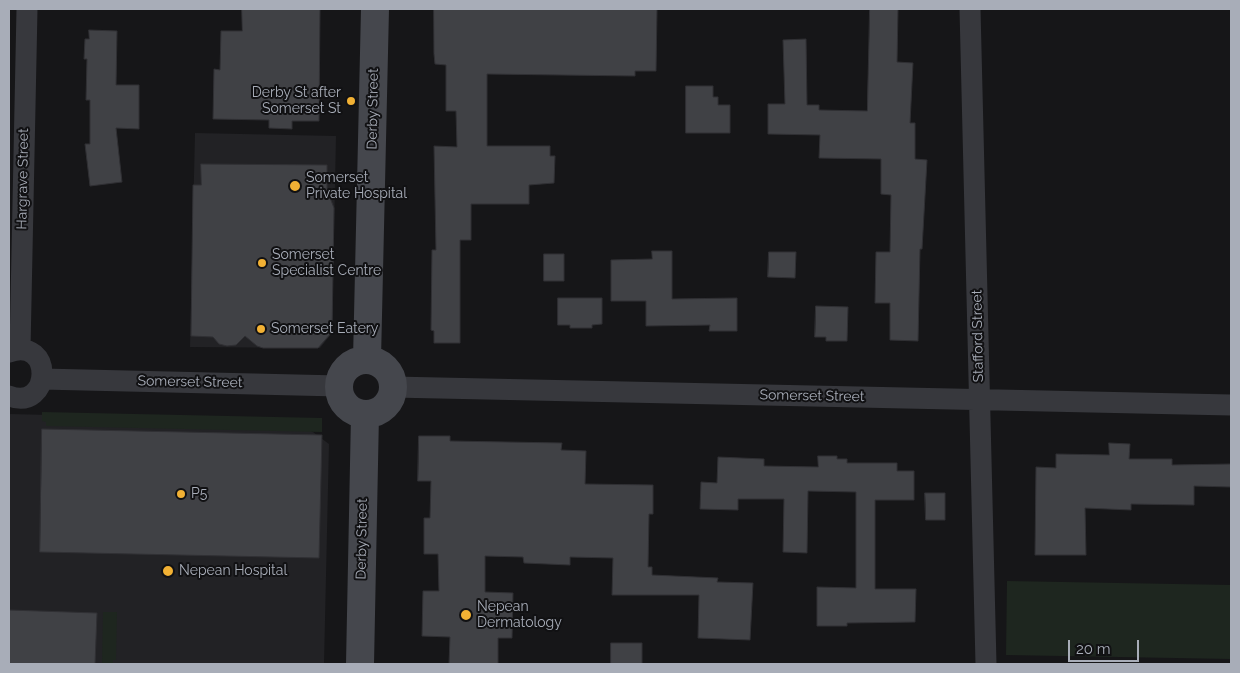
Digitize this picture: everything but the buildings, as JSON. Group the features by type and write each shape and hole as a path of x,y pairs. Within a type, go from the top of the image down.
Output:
{"street":[{"name":"Hargrave Street","path":"14,350 27,9"},
{"name":"Derby Street","path":"367,359 375,9"},
{"name":"Stafford Street","path":"970,9 986,664"},
{"path":"9,396 23,398 32,395 39,388 42,379 41,366 37,359 27,351 14,350"},
{"path":"367,359 375,361 388,372 393,387 387,403 381,409 365,414 349,408 339,394 338,386 342,372 347,366 367,359"},
{"name":"Somerset Street","path":"42,379 338,386"},
{"name":"Somerset Street","path":"393,387 1231,405"},
{"name":"Derby Street","path":"360,664 365,414"}],"shaded area":[{"name":"Somerset Specialist Centre","path":"195,133 336,136 332,333 320,348 190,347"},
{"path":"42,412 322,418 322,432 46,426 46,422 42,421"},
{"name":"Nepean Hospital","path":"9,414 298,421 329,444 324,664 9,664"},
{"path":"1007,581 1231,585 1231,659 1006,655"},
{"path":"103,612 117,612 116,660 113,660 113,664 102,664"}],"place":[{"name":"Derby St after Somerset St","path":"351,101"},
{"name":"Somerset Private Hospital","path":"295,186"},
{"name":"Somerset Specialist Centre","path":"262,263"},
{"name":"Somerset Eatery","path":"261,329"},
{"name":"P5","path":"181,494"},
{"name":"Nepean Hospital","path":"168,571"},
{"name":"Nepean Dermatology","path":"466,615"}]}
